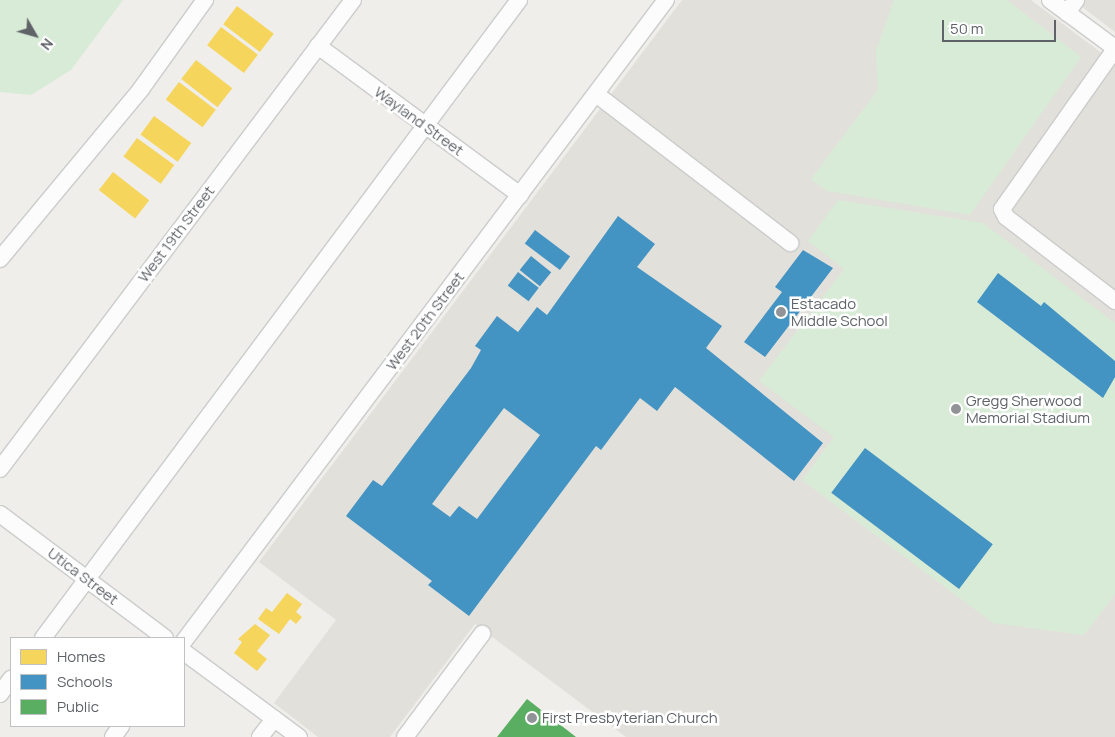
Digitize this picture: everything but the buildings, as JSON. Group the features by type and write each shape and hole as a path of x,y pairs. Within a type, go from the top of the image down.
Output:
{"street":[{"path":"0,259 141,89 205,0"},
{"name":"West 19th Street","path":"0,469 353,0"},
{"path":"43,637 519,0"},
{"name":"West 20th Street","path":"185,640 666,0"},
{"path":"1050,0 1072,6 1115,49 1002,209 1006,217 1115,301"},
{"name":"Wayland Street","path":"318,46 520,195"},
{"path":"596,94 790,243"},
{"name":"Utica Street","path":"0,514 164,637"},
{"path":"405,737 482,634"},
{"path":"185,653 299,737"},
{"path":"0,694 10,681"},
{"path":"260,737 274,719"}],"shaded area":[{"name":"Estacado Middle School","path":"682,0 1031,0 1115,63 1115,737 626,737 475,624 390,737 318,737 274,703 336,620 259,562"},
{"path":"1073,0 1115,0 1115,32"}],"green space":[{"path":"0,0 123,0 71,70 31,95 0,92"},
{"path":"894,0 1007,0 1081,57 970,215 827,191 811,179 878,90 876,51"},
{"name":"Gregg Sherwood Memorial Stadium","path":"838,200 983,223 1115,323 1115,594 1084,635 993,623 802,480 834,437 759,381 844,269 808,241"}],"place":[{"name":"Estacado Middle School","path":"781,312"},
{"name":"Gregg Sherwood Memorial Stadium","path":"956,409"},
{"name":"First Presbyterian Church","path":"532,718"}]}
